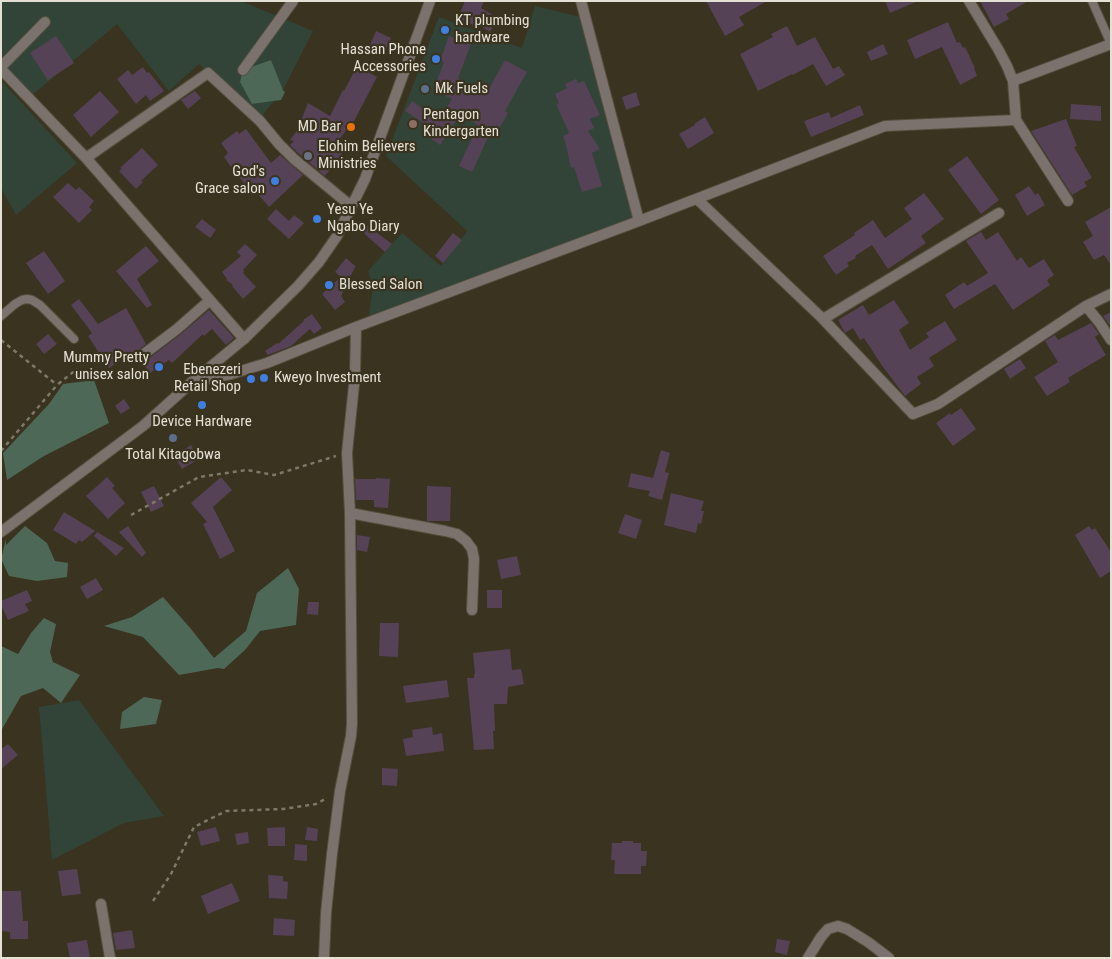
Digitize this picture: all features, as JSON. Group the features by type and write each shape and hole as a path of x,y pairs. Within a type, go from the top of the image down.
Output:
{"street":[{"path":"243,70 293,1"},
{"path":"1,532 143,426 244,339 292,292 318,262 337,236 364,179 430,1"},
{"path":"581,1 639,221"},
{"path":"969,1 1002,57 1013,81 1016,120 1068,201"},
{"path":"45,22 1,68 86,158 244,339"},
{"path":"1013,81 1111,44"},
{"path":"86,158 208,73 260,121 294,159 351,206"},
{"path":"192,382 259,366 356,327 885,126 1016,120"},
{"path":"697,199 823,320 913,414 938,404 1086,306 1111,294"},
{"path":"823,320 999,213"},
{"path":"140,357 177,329 210,300"},
{"path":"1086,306 1111,340"},
{"path":"324,958 329,876 340,791 352,724 350,513 347,453 355,375 356,327"},
{"path":"350,513 445,530 456,534 466,541 472,549 474,559 472,610"},
{"path":"102,904 110,958"},
{"path":"808,958 828,929 838,926 847,929 868,942 889,958"}],"lane":[{"path":"1092,1 1111,44"},
{"path":"1,316 22,300 32,300 40,305 74,339"}],"path":[{"path":"1,340 57,385"},
{"path":"1,450 57,385 77,369"},
{"path":"131,515 199,478 247,470 274,475 347,453"},
{"path":"153,901 171,874 194,827 226,811 283,809 316,804 340,791"}],"green space":[{"path":"1,1 241,1 313,31 283,90 271,60 252,104 274,101 260,118 223,91 199,64 169,91 117,24 31,96 1,65"},
{"path":"535,6 584,18 636,225 367,328 373,287 368,271 402,233 441,266 467,231 386,156 439,17 522,48"},
{"path":"271,60 285,92 281,100 252,104 240,82 243,70"},
{"path":"1,80 77,163 16,215 1,188"},
{"path":"94,380 109,423 44,456 7,480 3,453 49,404 63,384"},
{"path":"25,526 47,543 55,561 68,563 67,577 37,581 9,576 1,559 6,539 6,545"},
{"path":"288,568 299,589 296,625 260,631 245,650 224,669 218,668 179,675 143,637 104,626 132,617 163,597 214,658 246,631 257,593"},
{"path":"44,618 56,624 50,652 53,662 80,675 61,703 43,688 21,696 1,731 1,646 18,654 31,633"},
{"path":"144,697 162,700 156,724 120,729 122,712"},
{"path":"79,700 164,816 124,823 52,860 39,707"}],"building":[{"path":"465,1 484,1 481,8 498,18 490,32 474,22 473,25 458,18"},
{"path":"706,1 767,1 739,17 744,25 725,36"},
{"path":"885,1 918,1 890,13"},
{"path":"980,1 1028,1 1006,14 1009,19 994,27"},
{"path":"948,22 957,43 960,42 963,48 965,47 977,76 960,85 942,47 915,59 907,40"},
{"path":"787,26 797,46 815,37 833,69 839,66 845,75 826,86 813,64 758,91 740,54 773,37 771,34"},
{"path":"376,31 391,38 385,52 370,45"},
{"path":"56,36 74,63 48,80 30,53"},
{"path":"449,36 471,44 458,78 485,96 505,60 527,72 505,111 508,113 496,134 491,131 472,172 459,166 478,125 460,114 440,145 430,138 435,130 405,111 412,101 439,120 452,99 435,91 444,62 440,61"},
{"path":"883,44 888,54 871,61 867,52"},
{"path":"357,66 377,77 351,127 349,126 335,146 343,152 325,176 290,145 294,141 290,140 305,120 302,118 308,103 330,116"},
{"path":"143,67 164,91 150,101 146,95 136,104 117,79 128,70 132,75"},
{"path":"576,79 578,83 584,81 600,115 590,119 594,128 588,131 600,149 592,153 602,186 582,192 574,167 571,168 563,136 569,133 556,104 559,103 555,94 567,88 565,84"},
{"path":"100,91 119,112 91,137 73,115"},
{"path":"195,91 201,98 188,109 181,100"},
{"path":"636,92 640,105 626,110 622,97"},
{"path":"1071,104 1101,106 1101,121 1070,119"},
{"path":"860,105 864,115 811,137 804,121 829,112 831,118"},
{"path":"705,117 714,133 688,149 679,134"},
{"path":"1066,119 1077,146 1074,147 1092,178 1084,182 1087,186 1072,195 1031,131"},
{"path":"246,129 271,163 280,155 303,175 269,207 257,193 255,195 236,173 240,167 235,163 231,167 224,157 228,153 221,143 237,131 239,134"},
{"path":"142,148 158,165 141,181 143,182 136,189 119,171"},
{"path":"967,156 999,200 981,214 948,170"},
{"path":"68,183 76,190 79,187 94,201 89,207 92,210 79,223 53,197"},
{"path":"1029,186 1035,195 1038,193 1045,205 1027,216 1015,195"},
{"path":"924,193 944,219 921,236 926,243 888,269 872,245 855,256 856,258 847,263 849,266 836,275 823,256 855,235 854,233 873,220 885,238 912,219 904,208"},
{"path":"1111,207 1111,265 1104,255 1094,260 1083,242 1093,236 1085,222"},
{"path":"276,209 289,221 294,215 304,223 289,239 267,219"},
{"path":"202,219 216,230 210,238 195,227"},
{"path":"364,223 392,244 385,252 359,229"},
{"path":"981,232 986,240 998,232 1017,261 1021,257 1029,268 1044,259 1054,275 1047,280 1050,285 1013,310 995,284 954,309 945,295 964,282 967,286 988,273 966,241"},
{"path":"453,233 462,240 443,263 435,256"},
{"path":"245,244 257,255 243,270 243,273 256,287 243,299 233,285 226,280 222,272 241,256 237,252"},
{"path":"146,246 159,261 137,279 152,305 147,308 116,271"},
{"path":"44,251 65,281 48,294 26,263"},
{"path":"346,258 356,265 341,296 345,302 335,310 322,294 341,277 335,272"},
{"path":"79,299 98,324 126,308 146,344 135,353 133,352 109,368 88,336 92,333 71,305"},
{"path":"894,300 909,323 899,330 910,350 929,337 926,333 945,321 957,340 929,358 934,366 917,377 921,384 905,396 864,338 860,340 853,328 845,333 838,320 863,305 869,315"},
{"path":"209,310 234,338 226,345 212,329 204,336 203,334 172,363 169,360 150,373 143,363"},
{"path":"1111,312 1111,327 1103,316"},
{"path":"312,314 322,328 314,334 310,329 291,346 268,355 265,351 278,344"},
{"path":"1091,323 1099,334 1095,337 1106,355 1068,378 1070,382 1047,396 1034,377 1058,362 1045,341 1055,335 1058,340"},
{"path":"48,334 57,344 44,354 36,344"},
{"path":"1020,359 1026,368 1010,379 1004,369"},
{"path":"124,399 130,408 121,414 115,406"},
{"path":"961,408 976,429 953,446 936,423"},
{"path":"191,445 199,459 182,469 174,456"},
{"path":"661,450 670,453 665,472 669,473 662,500 648,496 650,491 628,487 631,473 653,478"},
{"path":"107,477 115,486 112,488 125,503 108,519 86,496"},
{"path":"221,477 232,490 213,507 235,551 220,559 203,524 207,522 191,503"},
{"path":"355,479 390,479 388,508 374,507 374,500 356,500"},
{"path":"154,486 164,506 151,512 141,492"},
{"path":"427,486 451,487 450,521 427,521"},
{"path":"671,493 704,501 701,511 704,511 701,524 698,523 696,533 664,525"},
{"path":"64,512 95,531 82,542 79,540 76,544 53,530"},
{"path":"625,514 642,520 636,539 618,533"},
{"path":"128,526 146,553 142,557 119,532"},
{"path":"1089,526 1092,530 1095,528 1111,552 1111,571 1100,578 1075,535"},
{"path":"97,532 124,548 116,556 94,536"},
{"path":"357,535 370,537 367,552 357,550"},
{"path":"517,556 521,575 501,579 497,560"},
{"path":"96,578 103,590 87,599 80,587"},
{"path":"27,590 32,601 25,604 29,611 8,620 1,601"},
{"path":"487,590 502,590 502,608 487,608"},
{"path":"308,602 319,602 318,615 307,614"},
{"path":"380,623 399,623 398,657 379,656"},
{"path":"510,649 512,670 521,669 524,684 508,687 507,704 494,704 494,749 474,750 467,678 474,678 475,674 473,653"},
{"path":"447,680 449,697 406,703 403,686"},
{"path":"432,727 433,735 442,733 444,751 406,756 403,739 413,737 412,730"},
{"path":"8,744 18,755 1,769 1,749"},
{"path":"382,768 398,769 397,786 382,785"},
{"path":"216,827 220,841 201,846 197,832"},
{"path":"285,827 285,846 268,846 267,828"},
{"path":"307,827 318,829 317,841 305,840"},
{"path":"248,832 249,843 237,845 235,834"},
{"path":"622,841 641,843 641,851 647,851 646,866 641,866 641,874 614,874 615,860 611,860 612,843 622,843"},
{"path":"295,844 307,845 307,861 294,860"},
{"path":"77,869 81,894 62,896 58,871"},
{"path":"268,875 283,876 283,881 288,882 287,899 269,898"},
{"path":"232,883 240,901 208,914 201,896"},
{"path":"1,891 21,891 23,921 28,921 28,939 10,939 10,932 1,931"},
{"path":"274,918 295,920 294,936 273,935"},
{"path":"132,930 135,948 116,950 113,933"},
{"path":"777,939 790,941 787,955 775,952"},
{"path":"87,940 90,958 70,958 67,943"}],"place":[{"name":"KT plumbing hardware","path":"445,30"},
{"name":"Hassan Phone Accessories","path":"436,59"},
{"name":"Mk Fuels","path":"425,89"},
{"name":"Pentagon Kindergarten","path":"413,124"},
{"name":"MD Bar","path":"351,127"},
{"name":"Elohim Believers Ministries","path":"308,156"},
{"name":"God's Grace salon","path":"275,181"},
{"name":"Yesu Ye Ngabo Diary","path":"317,219"},
{"name":"Blessed Salon","path":"329,285"},
{"name":"Mummy Pretty unisex salon","path":"159,367"},
{"name":"Kweyo Investment","path":"264,378"},
{"name":"Ebenezeri Retail Shop","path":"251,379"},
{"name":"Device Hardware","path":"202,405"},
{"name":"Total Kitagobwa","path":"173,438"}]}
